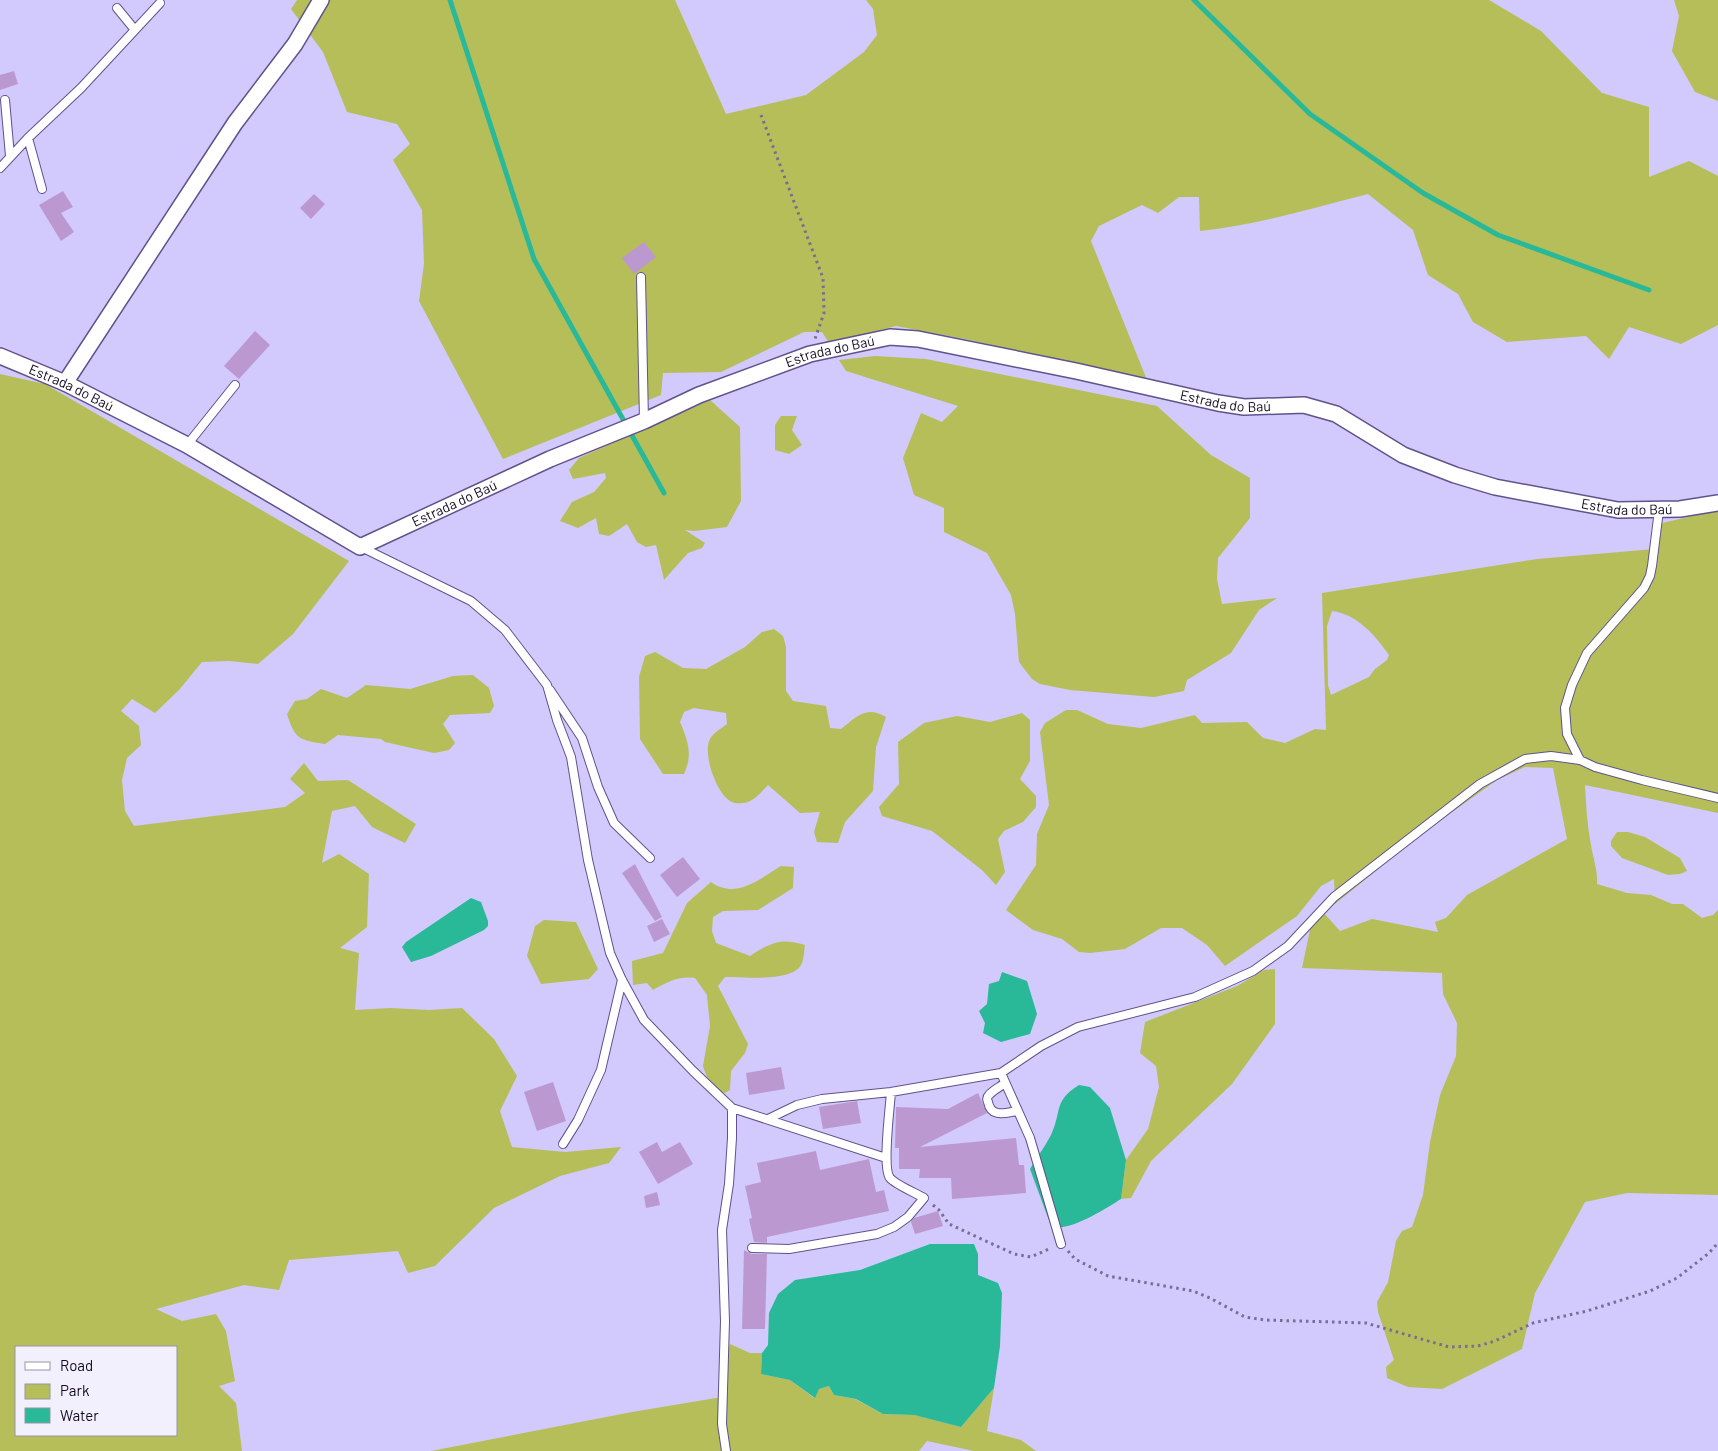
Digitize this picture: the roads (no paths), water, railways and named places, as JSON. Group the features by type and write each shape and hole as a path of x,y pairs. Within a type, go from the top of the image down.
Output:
{"street":[{"path":"65,382 235,123 296,44 321,0"},
{"name":"Estrada do Baú","path":"0,356 65,382 187,444 360,546 550,459 644,421 699,395 810,354 890,337 918,339 1076,371 1218,403 1244,407 1304,405 1336,414 1404,455 1455,475 1495,487 1618,510 1680,509 1718,503"}],"lane":[{"path":"0,168 28,138 81,88 160,3"},
{"path":"117,8 135,30"},
{"path":"5,100 10,156"},
{"path":"28,138 42,189"},
{"path":"641,277 644,421"},
{"path":"187,444 235,385"},
{"path":"1580,760 1567,734 1564,708 1586,653 1644,588 1650,576 1659,510"},
{"path":"360,546 471,601 505,630 547,685 582,738 598,787 614,823 650,858"},
{"path":"547,685 557,720 571,757 588,860 610,953 622,980 644,1020 732,1108 886,1158"},
{"path":"768,1119 797,1105 822,1099 891,1092 1001,1074 1041,1046 1078,1027 1195,997 1253,971 1288,946 1334,897 1480,784 1525,759 1551,756 1580,760 1595,768 1718,798"},
{"path":"563,1144 578,1120 601,1070 622,980"},
{"path":"1001,1074 1030,1138 1062,1244"},
{"path":"1006,1083 988,1096 988,1106 992,1112 997,1114 1018,1110"},
{"path":"752,1248 789,1249 877,1234 894,1227 908,1217 924,1198 891,1179 887,1172 886,1158 891,1092"},
{"path":"726,1451 722,1424 725,1321 722,1230 729,1184 732,1108"}],"water":[{"path":"471,898 481,902 488,926 484,930 431,956 411,962 402,947 406,942"},
{"path":"1002,972 1027,981 1037,1014 1030,1034 1001,1042 983,1033 985,1023 979,1011 987,1004 989,984 999,981"},
{"path":"1079,1085 1090,1087 1110,1108 1126,1160 1121,1199 1086,1219 1058,1228 1051,1226 1030,1169 1051,1135 1059,1107 1065,1096"},
{"path":"930,1244 974,1244 978,1254 978,1275 998,1283 1002,1293 1000,1346 994,1388 961,1427 914,1415 883,1414 856,1399 834,1395 829,1386 819,1389 815,1398 790,1380 761,1374 762,1353 768,1345 769,1313 778,1294 795,1280 860,1270"}],"waterway":[{"path":"450,0 534,259 664,493"},
{"path":"1194,0 1310,114 1423,193 1498,235 1649,290"}]}
